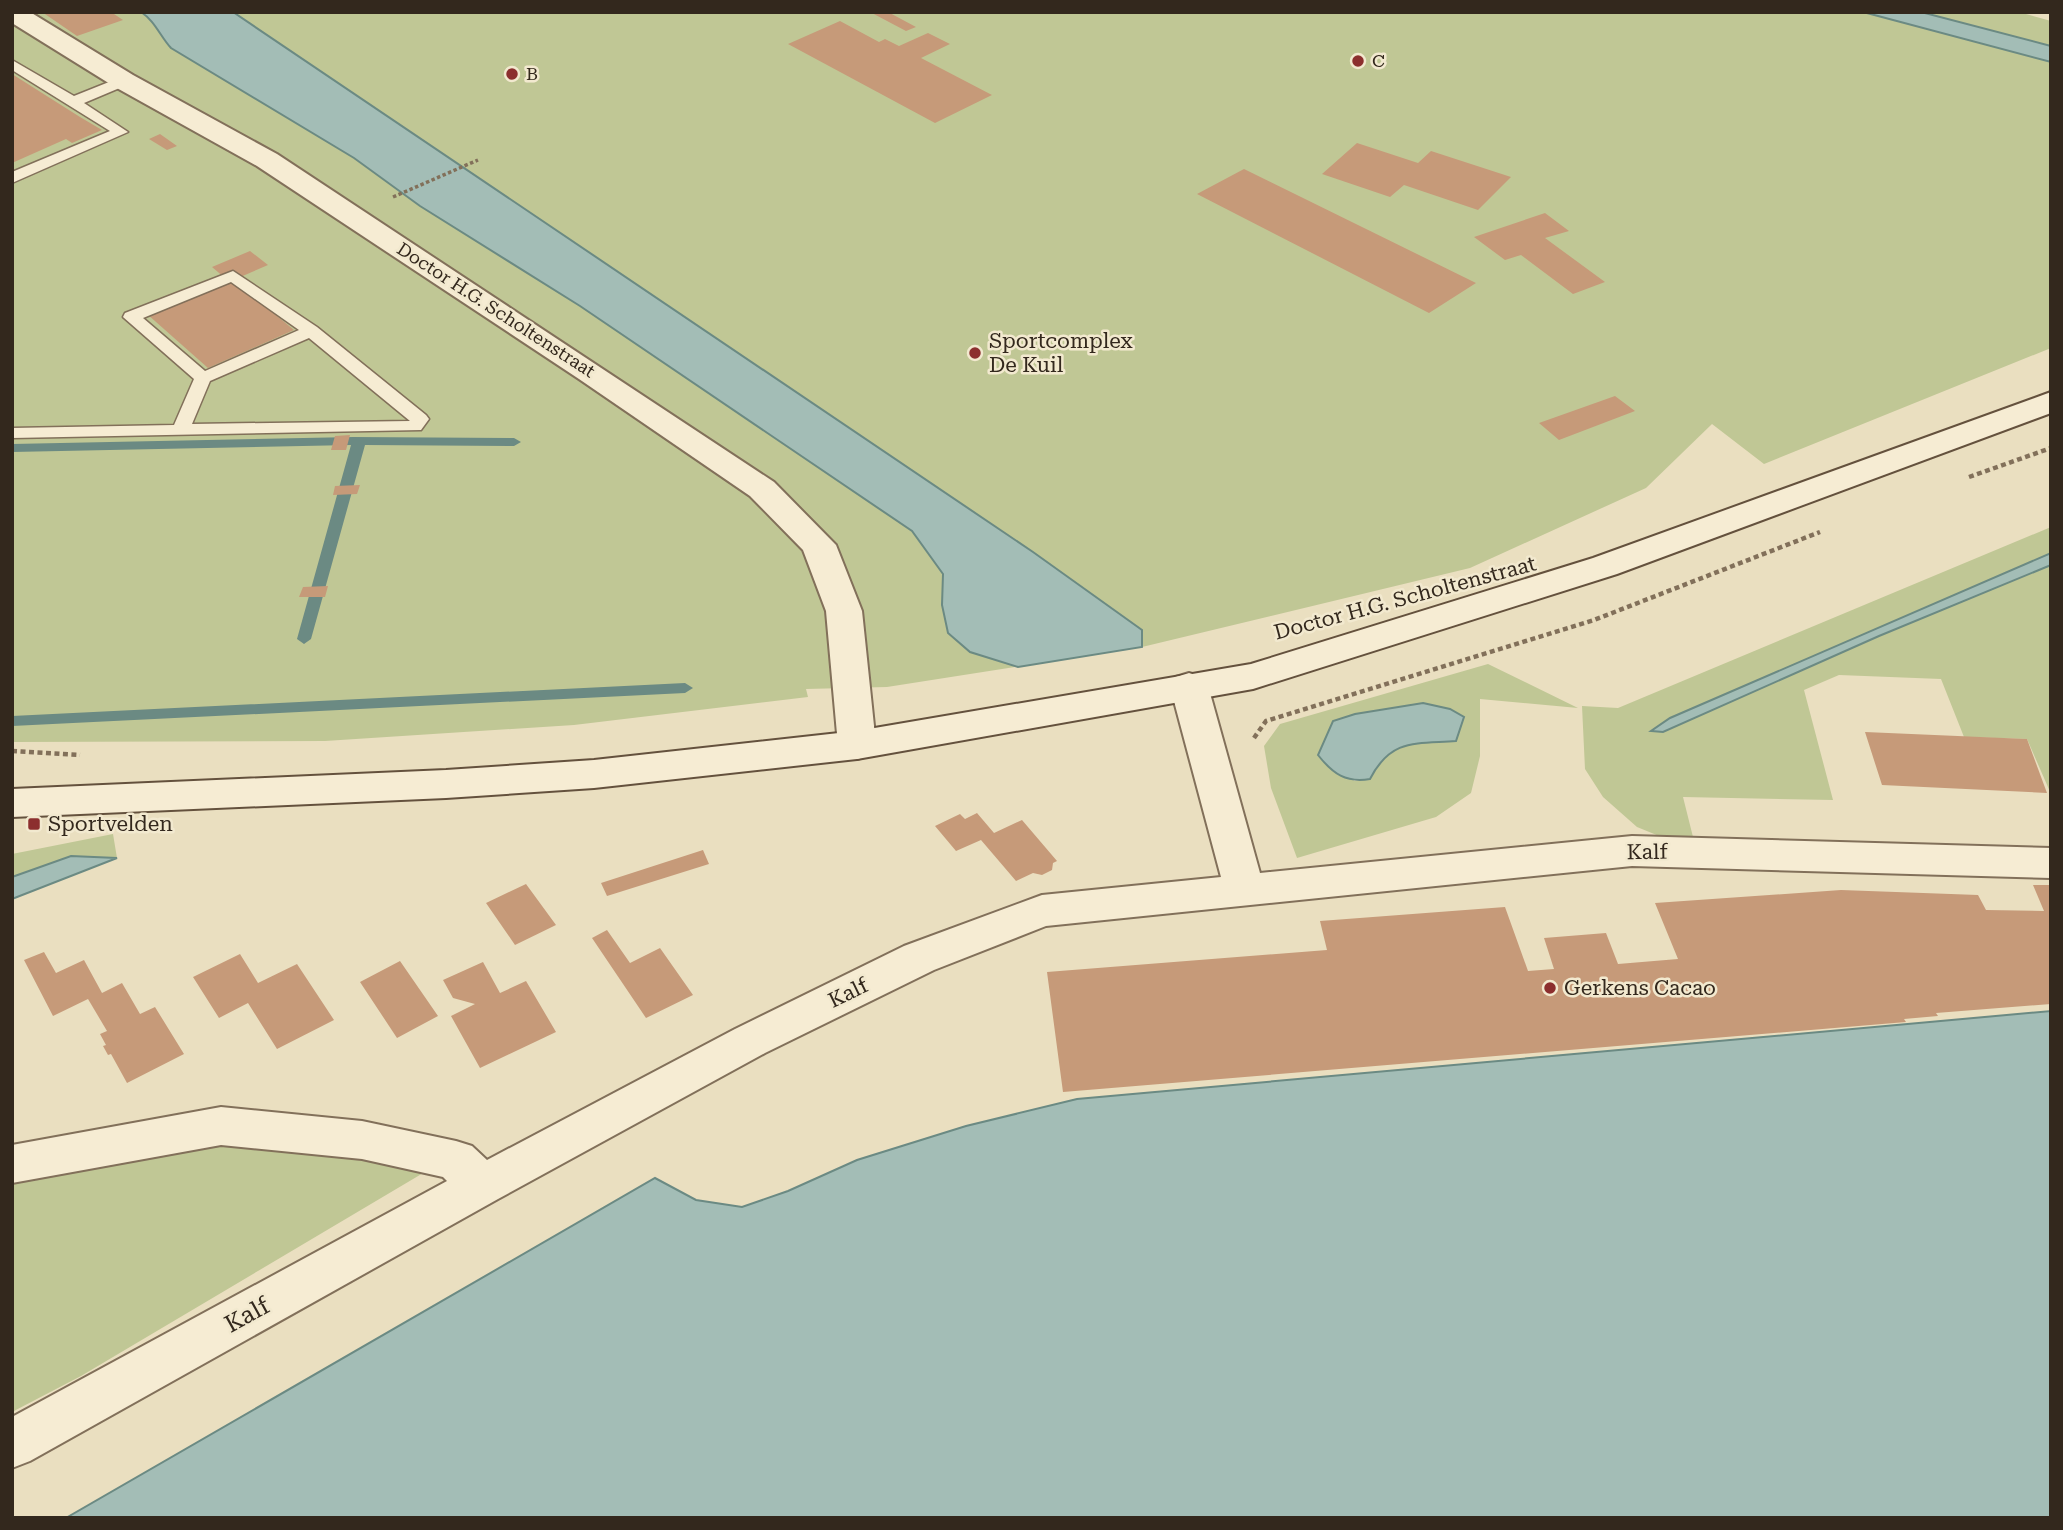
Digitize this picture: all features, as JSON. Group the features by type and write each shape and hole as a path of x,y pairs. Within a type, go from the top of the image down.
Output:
{"street":[{"name":"Doctor H.G. Scholtenstraat","path":"12,12 124,81 267,160 590,372 762,489 819,545 844,611 857,746"},
{"name":"Doctor H.G. Scholtenstraat","path":"12,803 460,783 594,774 857,746 1253,676 1605,566 2051,402"},
{"path":"1189,686 1245,891"},
{"name":"Kalf","path":"12,1444 750,1041 931,953 1042,911 1632,851 2051,863"},
{"path":"12,1164 221,1126 362,1140 456,1160 482,1185"}],"lane":[{"path":"12,64 121,132 12,178"},
{"path":"73,102 124,81"},
{"path":"12,433 415,426 420,419 311,331 233,276 131,317 203,378"},
{"path":"181,429 203,378 311,331"}],"path":[{"path":"351,215 478,160"},
{"path":"1960,480 2051,448"},
{"path":"1252,747 1254,734 1266,721 1594,620 1832,528"},
{"path":"12,751 92,756"}],"green space":[{"name":"Sportcomplex De Kuil","path":"12,12 1863,12 2051,62 2051,348 1764,464 1712,424 1646,488 1470,568 1142,647 887,687 806,689 808,697 574,725 325,741 12,742"},
{"path":"1921,12 2019,12 2051,21 2051,46"},
{"path":"2051,527 2051,794 2027,739 1964,737 1941,679 1839,675 1804,690 1833,800 1683,797 1694,841 1664,838 1637,827 1603,797 1585,769 1582,706 1618,708"},
{"path":"1488,664 1578,708 1480,699 1480,756 1471,793 1436,817 1297,858 1271,788 1264,746 1280,724","holes":["1423,703 1437,742 1397,749 1382,760 1370,779 1354,781 1333,721 1355,714"]},
{"path":"113,834 117,858 71,856 12,877 12,854"},
{"path":"187,1142 272,1142 435,1166 81,1376 12,1412 12,1180"}],"water":[{"path":"141,12 233,12 1033,552 1142,630 1142,647 1018,667 970,652 948,633 942,605 943,574 912,531 580,306 420,206 354,158 171,48"},
{"path":"1863,12 1921,12 2051,46 2051,62"},
{"path":"2051,553 2051,565 1879,636 1663,732 1651,731 1670,718"},
{"path":"1423,703 1450,709 1464,717 1456,741 1417,744 1396,750 1378,766 1370,779 1361,780 1341,776 1318,755 1333,721 1355,714"},
{"path":"71,856 117,858 12,899 12,877"},
{"path":"2051,1011 2051,1518 66,1518 655,1178 696,1200 742,1207 788,1191 857,1160 966,1126 1077,1099"}],"building":[{"path":"42,12 111,12 123,20 77,36"},
{"path":"870,12 888,12 916,27 906,31"},
{"path":"840,21 879,42 885,39 899,46 928,33 950,44 921,58 992,95 935,123 788,44"},
{"path":"12,74 102,130 72,143 66,139 12,163"},
{"path":"160,134 177,146 167,150 149,139"},
{"path":"1357,143 1418,163 1431,151 1511,177 1478,210 1404,185 1390,197 1322,174"},
{"path":"1244,169 1476,283 1429,313 1197,194"},
{"path":"1545,213 1569,231 1545,238 1605,282 1573,294 1521,255 1505,260 1474,237"},
{"path":"250,251 268,265 238,278 225,278 212,267"},
{"path":"232,279 294,330 208,368 147,314"},
{"path":"1615,396 1635,411 1559,440 1539,423"},
{"path":"350,435 346,450 331,450 335,436"},
{"path":"360,485 357,494 333,495 335,486"},
{"path":"328,586 325,597 299,597 303,587"},
{"path":"1865,732 2027,739 2047,793 1882,785"},
{"path":"977,813 994,833 1022,820 1057,861 1053,863 1052,870 1042,875 1033,873 1016,881 981,840 956,851 935,826 960,814 965,819"},
{"path":"703,850 709,864 607,896 601,883"},
{"path":"526,884 556,925 515,945 486,903"},
{"name":"Gerkens Cacao","path":"2033,885 2051,885 2051,1004 1936,1013 1938,1016 1904,1019 1906,1022 1063,1092 1047,972 1327,950 1320,921 1505,907 1528,971 1554,969 1544,938 1606,933 1618,964 1678,959 1655,903 1841,890 1978,895 1986,910 2044,911"},
{"path":"607,930 630,963 660,948 693,995 646,1018 592,938"},
{"path":"44,952 56,973 84,960 102,993 122,983 140,1014 155,1007 184,1054 127,1083 111,1054 108,1055 103,1046 106,1045 100,1034 107,1031 88,999 53,1016 24,960"},
{"path":"240,954 258,983 297,964 334,1020 277,1049 248,1003 219,1018 193,977"},
{"path":"400,961 438,1016 397,1038 360,982"},
{"path":"483,962 500,993 526,981 556,1032 480,1068 451,1016 475,1004 453,998 443,980"}],"waterway":[{"path":"12,448 353,441"},
{"path":"304,639 359,441 514,442"},
{"path":"12,721 685,688"}],"place":[{"name":"C","path":"1358,61"},
{"name":"B","path":"512,74"},
{"name":"Sportcomplex De Kuil","path":"975,353"},
{"name":"Sportvelden","path":"34,824"},
{"name":"Gerkens Cacao","path":"1550,988"}]}
